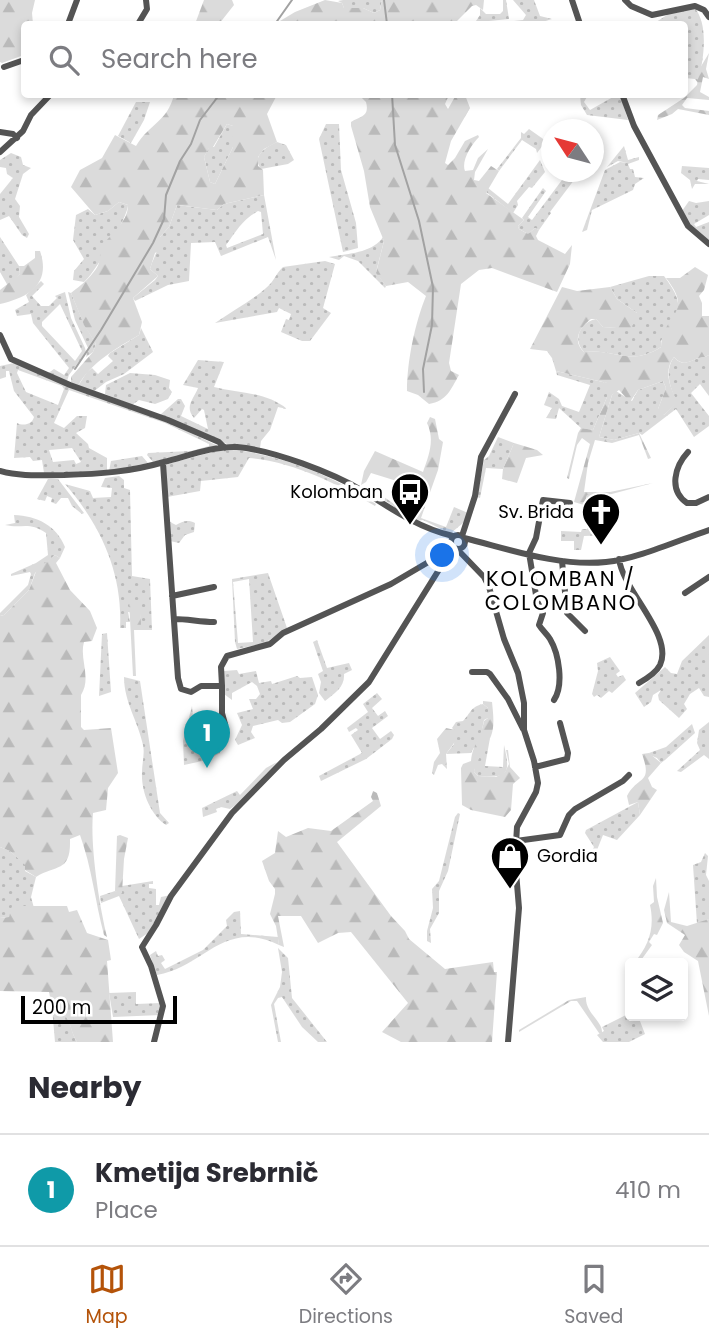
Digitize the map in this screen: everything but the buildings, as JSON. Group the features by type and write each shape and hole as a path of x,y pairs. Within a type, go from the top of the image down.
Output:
{"street":[{"path":"69,21 76,0"},
{"path":"141,21 147,9 146,0"},
{"path":"572,0 576,21"},
{"path":"625,0 631,6 652,15 695,6 704,10 709,18"},
{"path":"4,67 21,61"},
{"path":"0,152 17,138 31,115 47,98"},
{"path":"624,98 634,126 688,226 709,244"},
{"path":"0,132 13,134 17,138"},
{"path":"0,335 11,359 70,385 169,420 225,448"},
{"path":"154,1042 163,1006 151,966 142,947 171,896 232,813 284,760 321,729 369,682 445,558 458,542 475,496 481,457 515,394"},
{"path":"0,471 42,476 117,473 235,447 272,454 330,475 363,491 407,519 458,542 478,542 562,561 596,562 619,559 709,530"},
{"path":"688,452 678,463 675,480 678,493 687,503 696,503 709,497"},
{"path":"163,463 178,678 181,689 191,692 201,686 222,686"},
{"path":"554,700 559,693 558,664 549,637 539,625 543,613 537,601 529,553 536,538 543,500 570,503"},
{"path":"458,542 489,587 504,639 518,673 524,703 524,730"},
{"path":"225,724 222,713 221,667 227,656 270,644 283,633 391,584 437,557 445,558"},
{"path":"619,559 622,573 641,603 662,647 661,663 639,683"},
{"path":"562,561 567,613 585,631"},
{"path":"685,593 709,577"},
{"path":"173,596 215,587"},
{"path":"174,619 214,622"},
{"path":"472,672 486,671 508,699 524,730 538,783 536,792 521,818 516,841 519,908 509,1038"},
{"path":"535,767 567,760 568,753 560,723"},
{"path":"516,841 556,837 575,809 629,775"}],"green space":[{"path":"0,0 35,0 33,21 21,21 21,56 0,62"},
{"path":"204,0 232,0 234,5 221,21 196,21"},
{"path":"325,0 342,3 344,8 363,8 374,13 380,10 382,0 484,0 483,10 476,5 472,6 457,21 280,21"},
{"path":"382,0 380,10 374,13 363,8 344,8 338,1"},
{"path":"503,0 506,0 509,19 476,21 480,8 486,14 500,14 503,11"},
{"path":"513,0 534,0 540,16 552,19 514,21 523,20 526,15"},
{"path":"694,7 699,14 703,52 698,83 695,79 688,78 688,21 658,21 668,12"},
{"path":"709,53 706,69 709,79 703,77 700,92 709,97 709,100 687,98 697,85 700,68"},
{"path":"173,98 275,98 267,114 277,142 264,149 258,157 258,166 263,170 264,195 224,204 217,210 177,205 169,227 160,237 160,250 155,253 150,269 158,276 133,298 142,322 139,335 97,363 78,386 71,383 71,377 93,352 96,344 84,325 71,293 96,269 102,248 122,223 128,205 119,202 108,211 95,215 71,187 80,170 102,158 115,135 136,146 167,111","holes":["227,124 233,126 233,147 215,184 210,182 204,157"]},
{"path":"362,98 448,98 445,104 448,109 454,98 466,98 470,108 451,141 445,163 448,165 455,158 465,141 478,135 466,158 465,171 473,170 478,158 488,149 475,172 474,180 479,181 491,166 499,171 486,193 524,220 518,226 519,229 528,234 535,228 539,230 536,236 538,240 565,254 572,245 570,264 557,292 492,268 479,270 461,284 449,363 451,371 459,375 444,397 429,404 418,395 407,391 412,342 426,296 408,282 386,286 376,273 384,241 370,207 364,171 351,126 351,122 367,111 366,102"},
{"path":"580,98 586,98 584,102 590,110 611,98 621,98 628,120 587,115"},
{"path":"684,98 687,98 682,105 685,108 709,111 709,115 678,109 657,120 658,115"},
{"path":"136,102 150,102 144,120 131,143 118,136"},
{"path":"227,124 233,126 233,147 215,184 210,182 204,157 209,147 214,147"},
{"path":"326,124 339,124 341,170 356,223 358,248 343,252 319,139"},
{"path":"529,129 541,137 541,148 537,153 536,149 522,140 499,171 497,169 521,138 521,132 524,134"},
{"path":"277,142 286,145 294,160 288,164 261,169 258,164 259,156 264,149"},
{"path":"624,146 628,160 639,157 639,160 628,164 635,177 644,178 635,184 633,190 592,210 587,230 582,232 601,182 604,182 605,170 620,162 628,163 618,161 607,167"},
{"path":"11,153 21,157 23,165 31,168 23,174 15,199 20,206 19,217 29,234 27,238 9,216 0,220 0,194 13,178 7,174 6,168 0,167 0,160"},
{"path":"540,160 541,177 517,201 518,205 513,213 486,192 488,188 508,204"},
{"path":"682,166 709,168 709,180 697,181 709,184 695,184 692,189 690,180 681,173"},
{"path":"560,182 572,182 539,230 535,228 528,234 519,229 518,226 524,220 522,218 543,188 546,191 528,217 532,220"},
{"path":"264,195 276,260 268,237 221,256 215,242 191,243 189,281 168,285 135,301 133,298 158,276 150,269 160,237 169,227 177,205 217,210 224,204","holes":["261,212 263,234 227,248 226,245 244,222 252,214"]},
{"path":"689,201 709,201 709,215 694,224 696,227 709,222 709,241 689,226 682,211"},
{"path":"119,202 128,205 127,211 110,245 84,282 73,280 74,271 84,259 73,240 76,215 88,209 95,215 108,211"},
{"path":"0,237 19,266 20,274 8,286 0,272"},
{"path":"383,237 376,272 385,288 358,261 344,256 339,260 329,257 366,250"},
{"path":"35,251 40,251 43,262 40,280 29,293 0,304 0,290 20,274 19,266 24,266 35,258"},
{"path":"325,261 335,264 323,308 331,313 310,341 302,341 281,332 291,314 279,308 277,312 215,323 260,293 283,267"},
{"path":"695,267 708,275 704,290 699,296 702,316 709,316 709,355 686,363 674,357 668,374 678,402 664,415 654,412 658,409 666,388 663,381 638,390 630,402 619,390 612,395 599,437 614,440 639,433 651,458 648,459 639,435 612,443 595,440 584,492 610,492 653,483 608,495 604,518 600,514 602,495 587,495 584,505 574,502 590,444 582,438 577,445 569,479 567,478 578,433 581,428 593,430 607,397 607,383 556,371 547,351 530,349 562,287 577,291 610,287 617,299 637,313 637,319 630,329 603,327 596,319 591,319 578,335 580,348 584,352 631,356 650,353 661,347 663,336 678,307 678,299 666,278 680,278"},
{"path":"649,276 664,276 678,302 676,315 661,341 661,347 641,356 584,352 578,337 582,328 590,321 596,319 603,327 619,328 637,313 617,299 610,287"},
{"path":"41,281 44,284 32,296 41,306 49,306 57,298 55,296 65,292 71,318 86,352 67,381 47,374 54,369 64,375 69,368 33,323 31,314 17,316 15,310 29,302 26,295","holes":["60,304 82,351 75,361 42,326 42,322"]},
{"path":"68,292 71,293 96,344 93,352 86,357 88,348 75,320"},
{"path":"141,328 153,352 124,374 106,382 93,392 78,386 92,368 98,374 113,361 108,356 110,353 139,335"},
{"path":"709,355 709,396 700,384 691,393 709,416 709,426 694,437 676,409 642,435 639,433 614,440 599,437 612,395 616,391 632,401 638,390 663,381 666,388 658,409 664,415 677,402 669,374 674,357 685,363"},
{"path":"198,360 224,362 214,387 271,399 287,409 278,407 260,448 227,444 160,415 181,399 185,406 181,416 208,429 204,410 194,418 190,410 198,388 183,385"},
{"path":"14,363 170,423 218,446 153,462 148,453 191,451 209,444 165,423 69,390 54,423 64,428 77,416 87,416 85,428 76,433 89,448 107,458 107,471 44,473 42,460 33,461 30,457 14,458 17,423 27,424 34,417 14,391 9,371 6,371 6,377 0,379 0,366","holes":["18,370 62,386 64,389 58,405 26,392","72,448 81,462 53,462 49,450"]},
{"path":"556,371 607,383 607,397 593,430 581,428 559,408 556,419 546,418 552,408 544,405 549,392 559,399 562,406 579,412 590,385 557,375"},
{"path":"130,373 155,375 170,380 169,388 172,392 168,399 155,404 139,400 132,405 105,394 106,385"},
{"path":"430,417 435,419 439,439 443,442 438,470 428,498 400,482 371,473 361,485 364,471 375,451 423,472 430,448 431,435 427,423"},
{"path":"498,437 514,443 503,469 486,468 480,498 477,497 484,460 489,456"},
{"path":"514,443 537,450 543,455 526,458 517,483 502,479 503,469"},
{"path":"237,450 292,463 344,485 376,504 375,506 298,469 249,458 238,477 201,481 200,491 167,497 168,464 216,451"},
{"path":"142,456 148,463 109,471 111,461"},
{"path":"119,476 124,480 124,488 130,490 132,576 150,579 152,630 141,630 140,614 128,612 130,622 126,622 126,628 120,628 118,588 107,550 89,516 65,484 90,491 93,498 111,497 112,488 101,487 105,478"},
{"path":"48,479 58,479 84,513 72,506 68,498 61,498 56,504 47,496 45,501 37,499"},
{"path":"365,487 370,487 394,504 418,515 428,498 421,518 446,527 454,507 468,513 463,523 451,533 447,532 423,520 415,521"},
{"path":"587,495 603,495 600,514 604,518 604,531 609,531 610,535 584,536 581,550 574,550 574,541 561,541 561,531 581,532 582,529 587,529 591,520 583,521"},
{"path":"14,515 45,523 65,547 60,558 55,555 35,573 29,590 0,616 28,585 31,574 11,574 48,555 46,533 30,526 5,525 15,523"},
{"path":"168,521 176,525 187,521 195,523 194,532 185,535 179,543 170,541"},
{"path":"55,555 60,558 56,563 70,590 90,611 97,628 92,641 84,642 83,648 85,682 81,695 81,727 84,730 111,728 118,773 108,788 106,810 93,813 96,875 107,937 104,935 80,835 70,839 70,850 65,863 36,877 25,870 25,865 10,851 0,847 0,616 29,590 37,569"},
{"path":"268,573 287,628 265,643 237,649 232,579","holes":["249,579 253,642 238,643 233,582"]},
{"path":"133,598 141,621 141,630 134,630 136,676 133,676 129,600"},
{"path":"107,633 111,692 99,696 102,634"},
{"path":"709,635 709,697 704,696 699,688 690,694 684,704 687,709 679,718 659,700 661,690 653,695 651,702 644,707 635,693 665,667 671,673 677,674 682,661"},
{"path":"317,640 327,668 349,663 352,670 344,674 341,686 325,701 319,693 321,682 318,674 323,671 313,642"},
{"path":"610,657 620,671 616,674 618,677 623,675 626,680 612,693 609,691 601,698 597,695 594,697 592,694 598,671 597,663"},
{"path":"237,670 239,674 256,671 259,683 271,681 272,684 297,676 312,677 318,695 315,704 290,722 282,723 278,720 253,726 251,732 255,738 238,745 235,740 242,725 237,713 253,709 249,699 256,699 260,694 252,682 232,693 232,700 224,694 224,671"},
{"path":"124,677 140,681 160,813 169,823 166,825 155,815 145,794 142,779 143,745 126,695"},
{"path":"377,693 382,699 372,708 378,716 385,711 388,716 372,728 380,739 391,731 394,735 392,739 366,759 321,781 319,776 362,753 351,735 358,730 356,728 349,732 347,728 368,712 363,704"},
{"path":"483,701 492,702 493,728 474,772 478,776 496,777 505,772 509,764 508,750 510,767 520,778 513,784 511,810 505,817 471,810 462,805 461,768 463,764 471,761 484,721 488,718 488,708"},
{"path":"483,704 488,708 488,718 484,720 481,735 471,753 446,754 454,744 455,731 452,728 456,722 463,721 473,709"},
{"path":"192,706 193,717 216,716 219,731 215,733 220,753 207,760 184,765 183,741"},
{"path":"709,722 709,759 704,755 681,772 677,771 700,750 697,743 699,730"},
{"path":"692,724 695,733 661,763 650,755 649,753 666,747"},
{"path":"446,728 455,730 457,739 446,754 447,769 442,764 438,765 434,775 434,762 440,753 437,739"},
{"path":"490,738 485,766 503,767 504,745 507,769 501,775 478,776 474,772 476,760"},
{"path":"649,753 661,763 648,778 652,787 657,790 640,815 638,802 629,805 627,796 643,779 646,771 642,754"},
{"path":"277,762 240,802 230,809 221,807 216,809 217,812 203,817 202,808 237,791 240,795 266,768"},
{"path":"373,791 377,793 381,806 337,842 409,939 445,969 493,962 494,972 497,972 492,1042 401,1042 382,1032 408,1003 351,932 338,933 318,943 301,916 278,916 284,947 279,945 276,926 270,914 275,889 262,861 275,853 278,831 286,837 308,828 331,831 373,801"},
{"path":"638,802 640,815 617,840 603,835 589,864 588,858 594,847 585,833 586,830"},
{"path":"458,813 460,814 448,871 439,891 439,913 430,929 431,943 427,941 427,931 433,908 432,889 439,881"},
{"path":"117,836 128,838 120,894 115,891"},
{"path":"0,847 10,851 26,865 25,871 36,877 31,897 34,908 13,907 9,917 0,918"},
{"path":"705,853 708,856 706,875 709,881 709,919 697,924 693,865 701,862"},
{"path":"656,878 663,923 657,935 654,934 649,942 652,945 643,958 638,958 650,936 653,886"},
{"path":"153,881 149,888 156,889 156,905 159,905 161,897 171,895 148,933 139,939 119,896 101,903 100,896 115,891 122,893 122,886"},
{"path":"669,892 671,922 687,926 709,919 709,1016 698,961 684,952 679,945 685,935 667,923 664,910"},
{"path":"12,906 67,906 69,912 77,910 87,933 108,940 113,1042 77,1042 66,1017 52,1007 49,992 0,991 0,918 9,917"},
{"path":"240,911 241,934 278,937 279,945 260,938 243,937 215,947 188,963 157,975 150,955 156,951 158,956 162,955 165,960 161,963 165,969 203,950 227,926 226,920 234,912"},
{"path":"278,948 288,958 292,998 327,1042 318,1042 302,1027 282,997 274,1004 281,1042 278,1042 271,1005 280,987 282,972"},
{"path":"136,992 136,1004 161,1003 161,1015 113,1017 109,993"},
{"path":"586,997 588,1008 600,1025 602,1033 599,1033 577,1001 571,1001 519,1032 569,1000"},
{"path":"52,1007 66,1017 77,1042 55,1042"},
{"path":"625,1016 625,1021 640,1021 645,1034 629,1042 603,1042 597,1035 604,1031 602,1027"}],"waterway":[{"path":"277,21 292,0"},
{"path":"384,0 387,21"},
{"path":"75,369 153,243 164,219 166,195 180,161 191,144 200,120 217,98"},
{"path":"392,98 395,145 419,221 433,287 432,325 423,369 424,392"}],"place":[{"name":"Kolomban","path":"410,526"},
{"name":"Sv. Brida","path":"601,546"},
{"name":"Kmetija Srebrnič","path":"207,768"},
{"name":"Gordia","path":"510,890"}],"district":[{"name":"KOLOMBAN / COLOMBANO","path":"561,591"}]}
